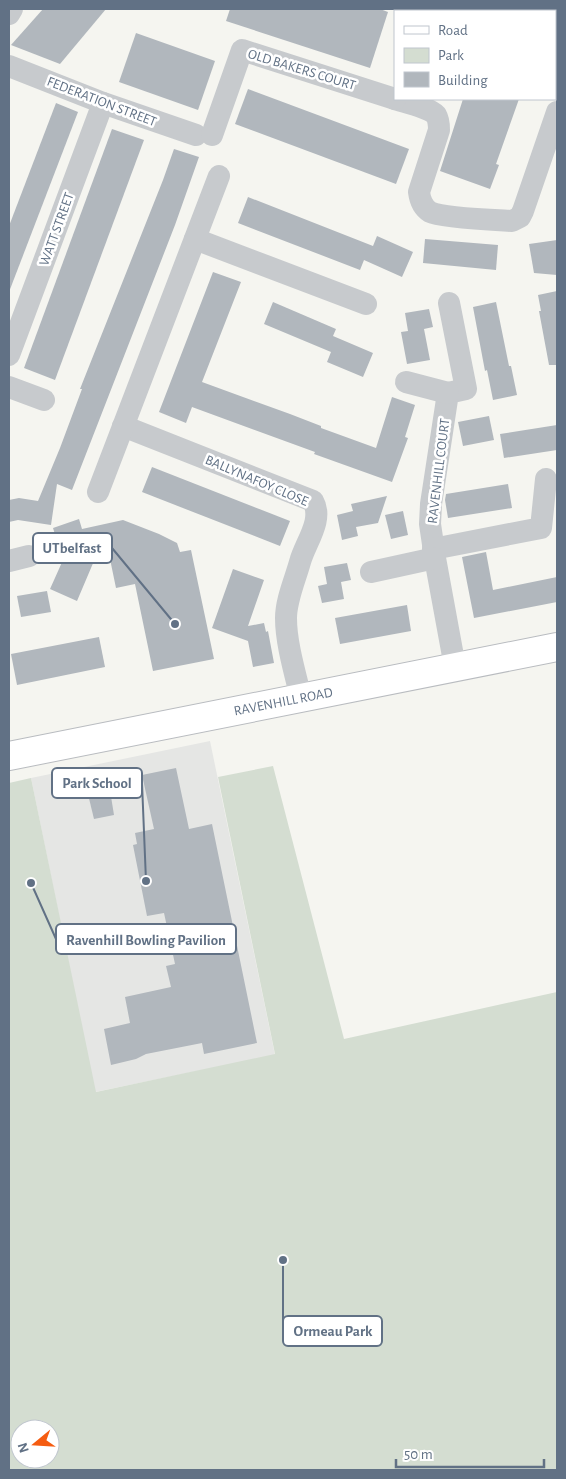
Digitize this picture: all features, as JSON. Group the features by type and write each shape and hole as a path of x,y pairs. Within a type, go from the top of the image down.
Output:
{"main road":[{"name":"RAVENHILL ROAD","path":"9,756 557,647"}],"street":[{"path":"9,14 12,9"},
{"name":"OLD BAKERS COURT","path":"204,135 242,50 394,95"},
{"name":"FEDERATION STREET","path":"9,66 103,103 204,135"},
{"name":"OLD BAKERS COURT","path":"405,100 432,112 437,116 439,124 439,130 419,192 420,201 424,207 437,214 512,221 520,217 523,211 557,112"},
{"name":"WATT STREET","path":"9,355 103,103"},
{"path":"98,492 219,176"},
{"path":"195,239 366,304"},
{"path":"406,382 448,393 466,389 449,304"},
{"path":"9,387 44,400"},
{"name":"RAVENHILL COURT","path":"448,393 431,504 430,524 455,667"},
{"name":"BALLYNAFOY CLOSE","path":"123,426 313,501 318,516 303,549 286,618 300,698"},
{"path":"371,572 434,553 541,528 546,479"}],"shaded area":[{"path":"210,741 275,1055 95,1092 31,778"}],"green space":[{"path":"273,766 344,1039 557,992 557,1470 9,1470 9,783 31,778 96,1092 275,1054 218,777"}],"building":[{"path":"43,9 106,9 60,64 11,45"},
{"path":"230,9 380,9 388,12 370,68 226,21"},
{"path":"136,33 215,61 198,110 119,82"},
{"path":"248,89 409,149 396,184 235,124"},
{"path":"463,100 519,100 496,164 499,165 490,189 440,171"},
{"path":"56,103 78,112 9,292 9,226"},
{"path":"112,129 144,140 55,380 24,368"},
{"path":"174,149 199,157 175,225 72,490 57,484 51,525 18,520 9,522 9,500 19,498 38,501"},
{"path":"248,197 373,246 377,236 413,252 402,277 364,260 360,270 238,223"},
{"path":"425,239 498,245 496,270 423,263"},
{"path":"557,240 557,275 534,273 529,244"},
{"path":"213,272 241,282 202,382 376,448 392,397 415,405 405,437 408,438 392,482 192,407 186,423 159,412"},
{"path":"557,291 557,365 549,365 538,295"},
{"path":"273,302 336,329 333,336 373,353 363,377 327,362 331,352 264,324"},
{"path":"496,302 517,395 493,400 487,370 485,371 473,307"},
{"path":"429,309 433,327 424,329 430,360 407,364 401,332 408,331 405,313"},
{"path":"489,416 494,440 463,446 458,422"},
{"path":"557,425 557,450 504,458 500,434"},
{"path":"152,467 290,521 280,546 142,492"},
{"path":"508,484 512,508 448,518 446,494"},
{"path":"387,496 378,523 356,527 358,536 342,540 337,515 353,511 351,504"},
{"path":"403,511 408,535 391,539 385,515"},
{"path":"79,519 82,529 123,520 177,543 180,552 191,550 214,659 153,671 135,584 116,588 105,535 77,601 50,589 63,560 53,528"},
{"path":"486,552 493,590 557,577 557,602 474,618 462,557"},
{"path":"347,563 351,580 341,582 344,599 322,603 318,586 327,584 324,567"},
{"path":"233,569 264,580 248,626 264,623 266,632 268,631 274,663 253,667 248,641 212,628"},
{"path":"47,591 51,612 21,617 17,596"},
{"path":"407,605 411,631 340,644 335,618"},
{"path":"99,637 105,667 17,685 11,654"},
{"path":"176,768 189,829 212,824 257,1043 204,1054 202,1043 146,1054 136,1059 111,1065 104,1029 130,1023 125,997 171,987 166,966 175,964 164,913 147,916 133,845 137,844 135,833 154,829 142,775"},
{"path":"108,778 114,815 94,819 85,782"}],"place":[{"name":"UTbelfast","path":"175,624"},
{"name":"Park School","path":"146,881"},
{"name":"Ravenhill Bowling Pavilion","path":"31,883"},
{"name":"Ormeau Park","path":"283,1260"}]}
